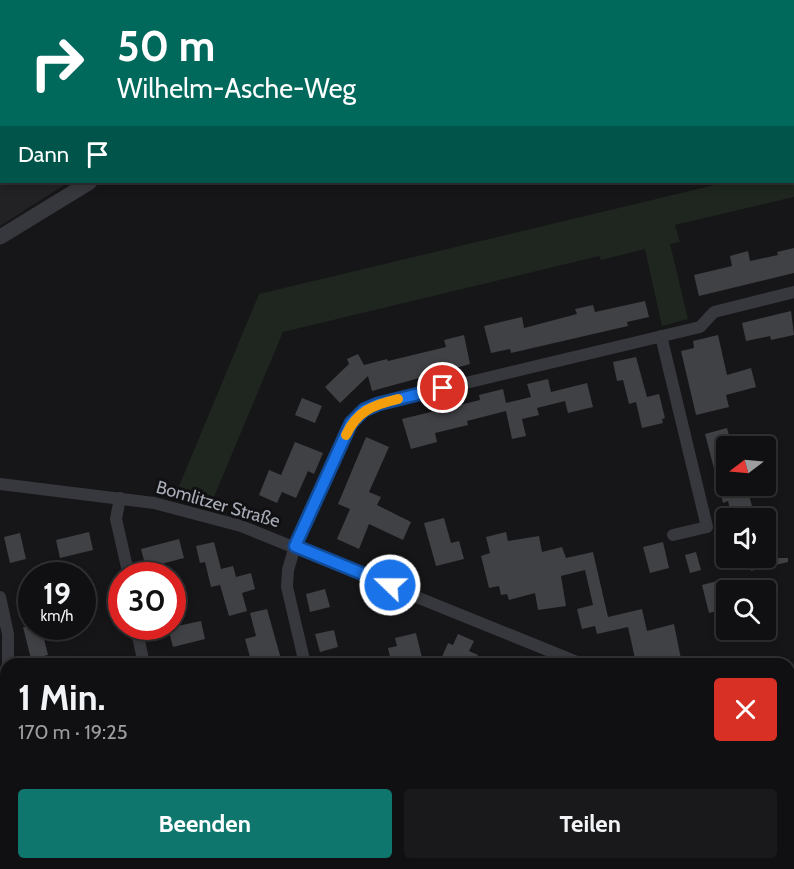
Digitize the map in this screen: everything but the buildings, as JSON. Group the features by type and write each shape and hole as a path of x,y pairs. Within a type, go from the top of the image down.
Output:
{"street":[{"path":"0,237 88,183"},
{"path":"304,658 287,587 288,570 295,546 351,423 364,410 378,404 700,327 714,312 794,292"},
{"path":"661,336 707,527 673,535"},
{"name":"Bomlitzer Straße","path":"0,484 154,503 204,515 295,546 567,658"},
{"path":"120,498 116,519 126,562"},
{"path":"0,597 8,634 8,658"},
{"path":"139,640 143,658"}],"shaded area":[{"path":"0,183 67,183 0,226"},
{"path":"723,183 794,183 794,197 675,225 680,242 670,244 688,319 662,326 645,249 601,260 599,256 283,332 211,504 177,491 259,294"}],"slow traffic":[{"path":"346,435 351,423 364,410 398,399"}],"route":[{"path":"390,585 295,546 351,423 364,410 378,404 443,388"}]}
